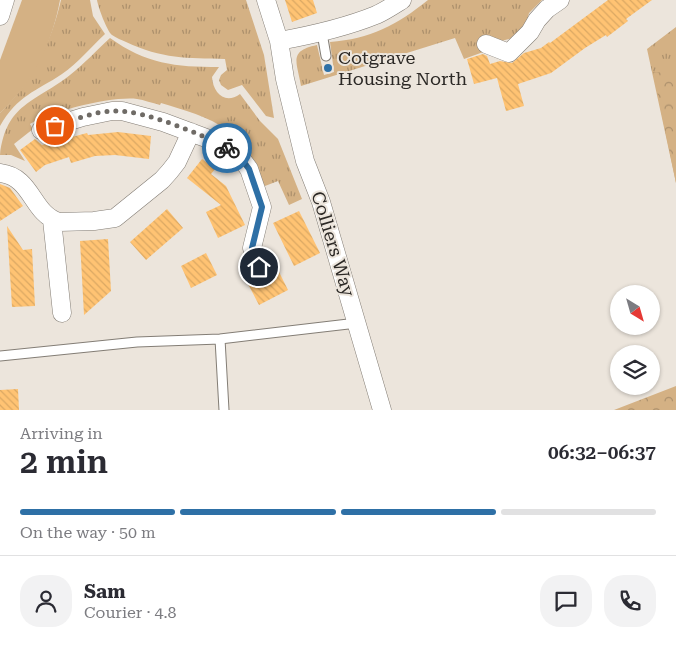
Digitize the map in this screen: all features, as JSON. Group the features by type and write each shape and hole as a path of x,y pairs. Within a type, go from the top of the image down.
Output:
{"street":[{"path":"0,16 5,0"},
{"name":"Colliers Way","path":"266,0 279,41 285,79 305,160 321,202 382,410"},
{"path":"279,41 322,33 378,15 402,0"},
{"path":"486,44 509,53 530,32 537,20 547,9 560,0"},
{"path":"41,130 84,117 112,111 122,111 156,120 199,135 230,150 243,161 253,178 262,207 252,248 259,267"},
{"path":"0,173 18,178 45,214 52,220 59,222 94,221 115,218 162,180 199,135"},
{"path":"52,220 62,313"}],"lane":[{"path":"322,33 326,56"},
{"path":"0,356 137,342 220,339 357,323"},
{"path":"220,339 224,410"}],"green space":[{"path":"22,0 60,0 52,32 39,61 22,88 0,113 0,60"},
{"path":"61,0 90,0 93,16 105,34 68,70 28,95 13,107 0,126 0,113 22,88 39,61 52,31"},
{"path":"97,0 246,0 264,55 274,118 266,116 242,85 228,90 221,85 219,80 221,75 227,70 225,59 186,58 163,55 139,48 119,39 112,35 108,29"},
{"path":"428,0 542,0 529,13 525,29 513,38 497,42 486,51 464,59 455,38 301,86 297,59 298,54 302,51 317,45 324,75 334,72 330,42 358,38 382,29 405,17"},
{"path":"676,27 676,183 647,49"},
{"path":"110,38 136,54 149,59 175,65 219,67 212,77 217,92 225,98 235,97 240,94 260,121 278,139 302,199 289,205 278,181 265,186 255,162 239,147 230,133 221,126 187,111 161,103 160,105 137,99 98,102 52,114 30,124 33,129 14,144 25,161 11,155 0,155 3,138 16,114 34,98 70,75"},
{"path":"653,72 676,73 676,183"},
{"path":"676,386 676,410 614,410 653,395 660,395 660,392"}],"building":[{"path":"285,0 313,0 317,13 292,22"},
{"path":"608,0 652,0 626,19 628,21 607,37 606,35 585,48 551,73 518,84 524,106 506,111 497,78 474,84 467,59 483,54 487,56 490,64 500,61 512,63 524,53 550,43"},
{"path":"118,132 151,136 149,159 115,155 95,156 71,163 69,157 45,165 36,172 20,150 35,139 42,145 87,133 88,135"},
{"path":"202,159 215,169 211,174 226,186 245,225 218,238 206,212 221,205 187,178"},
{"path":"0,184 10,188 23,206 0,221"},
{"path":"167,209 183,228 146,260 130,242"},
{"path":"299,211 320,253 294,266 273,223"},
{"path":"7,226 23,250 32,249 35,306 12,307"},
{"path":"108,239 111,291 84,315 80,241"},
{"path":"206,253 217,275 191,288 181,266"},
{"path":"277,268 288,290 259,305 247,282 263,277"},
{"path":"18,389 19,410 0,410 0,390"}],"way so far":[{"path":"55,126 84,117 112,111 122,111 163,122 227,148"}],"place":[{"name":"Cotgrave Housing North","path":"328,68"}],"route":[{"path":"227,148 243,161 249,169 262,207 252,248 259,267"}]}
